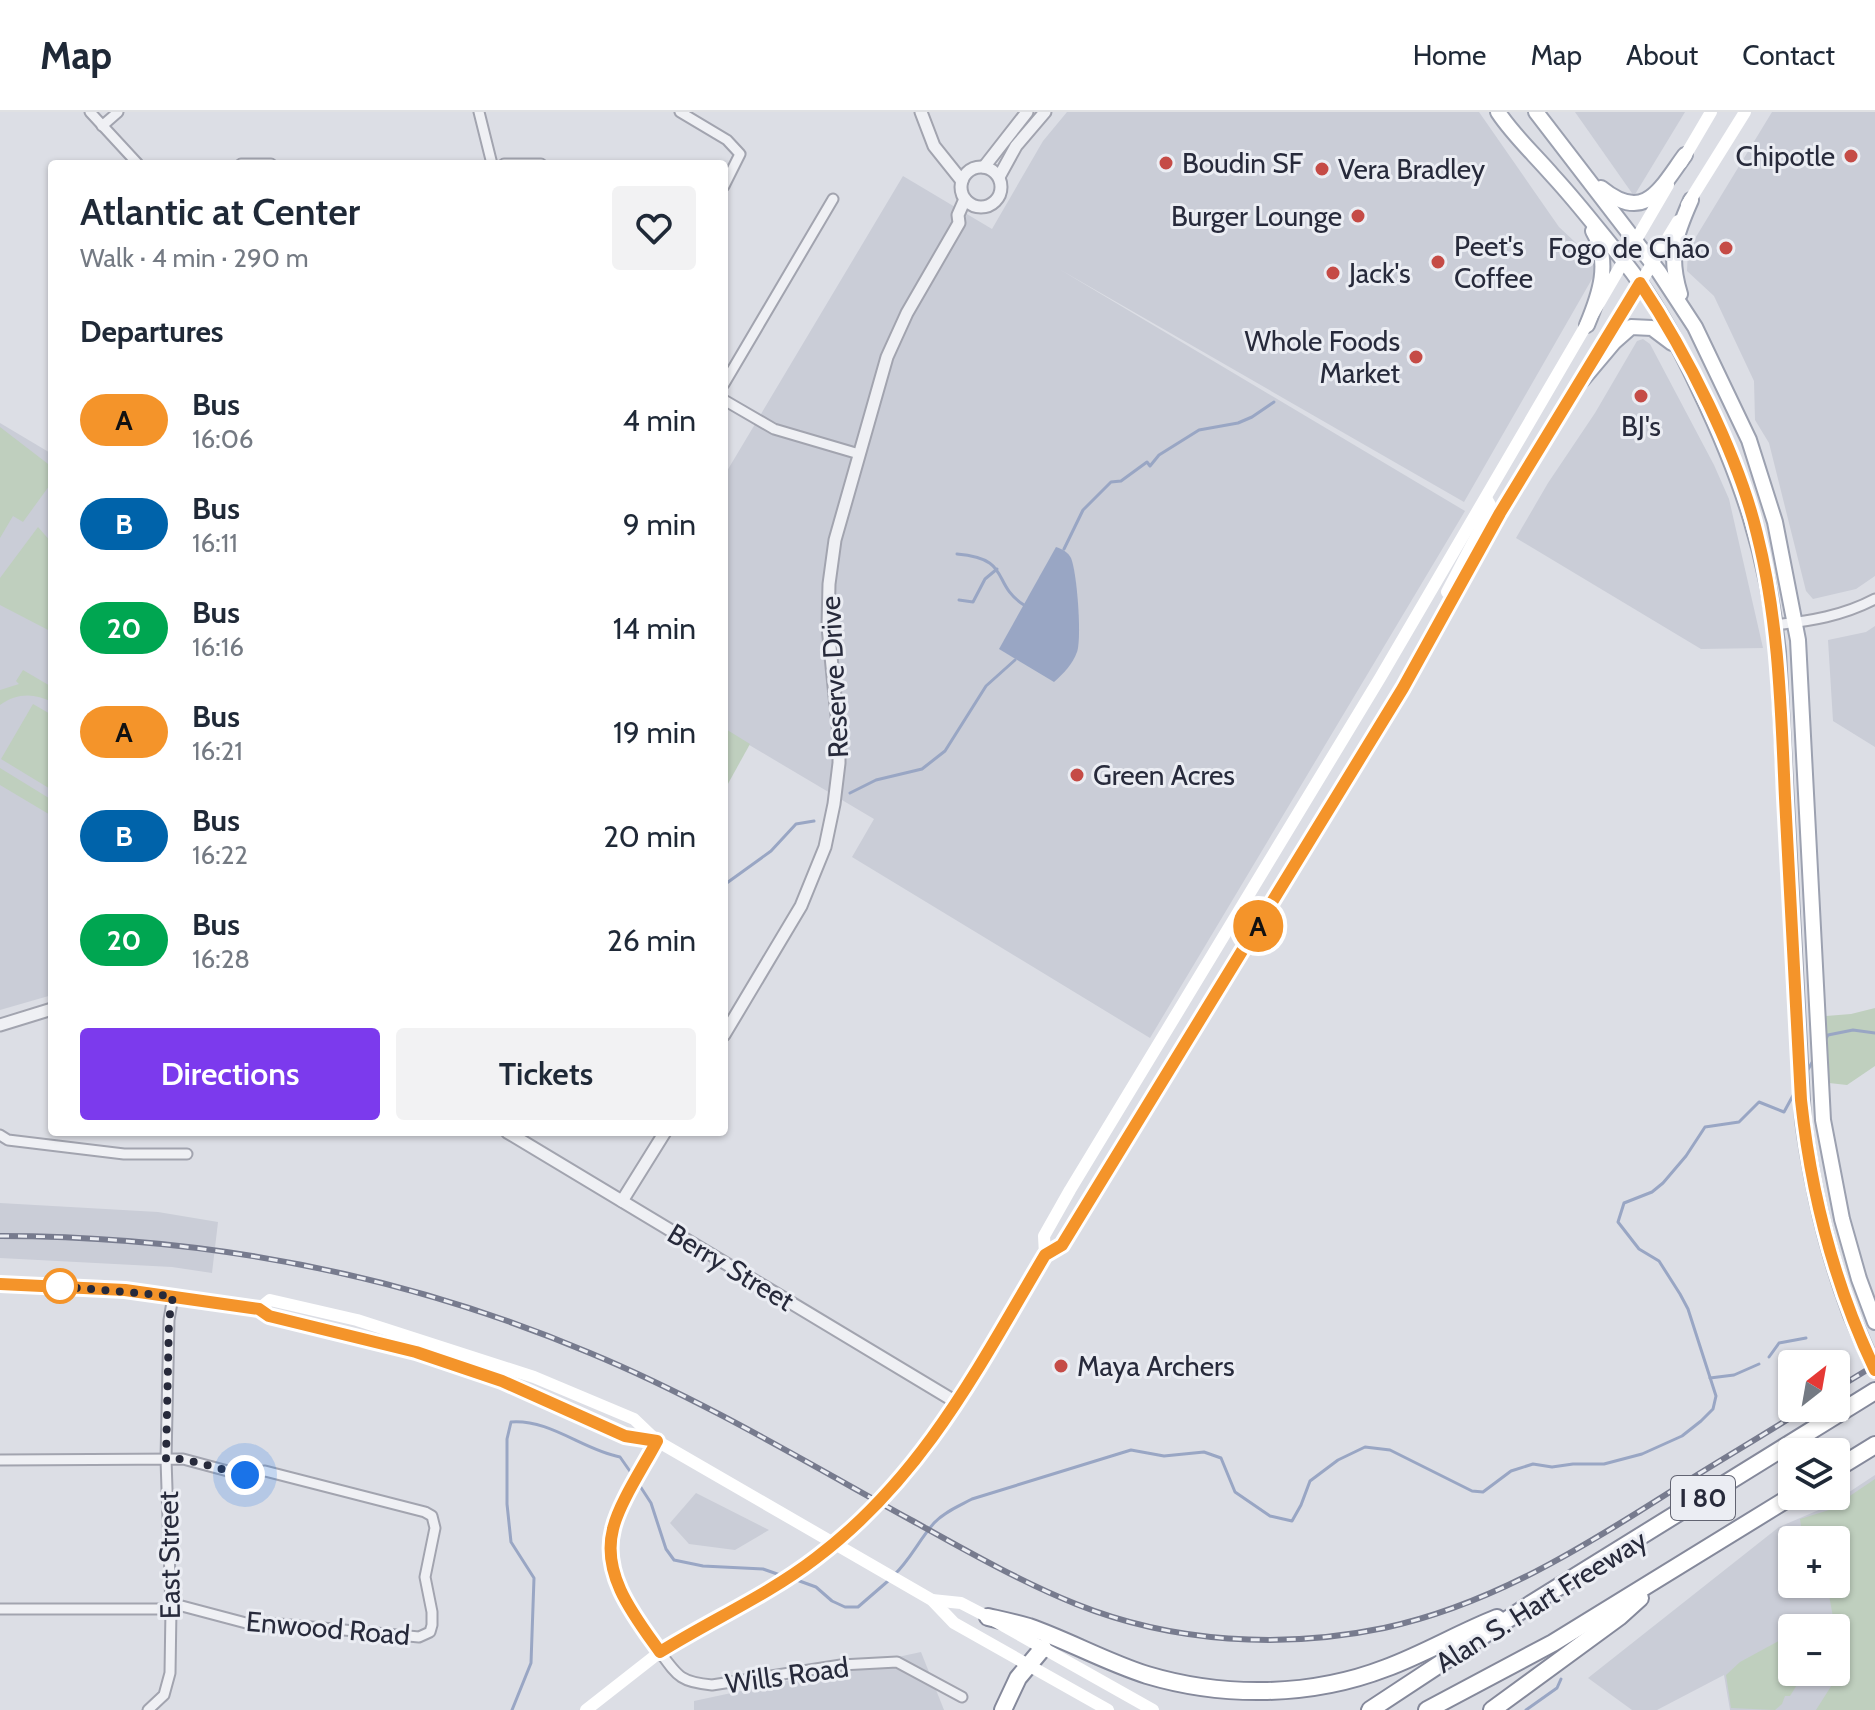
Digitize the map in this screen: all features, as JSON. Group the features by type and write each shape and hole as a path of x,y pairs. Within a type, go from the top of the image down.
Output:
{"highway":[{"name":"Alan S. Hart Freeway","path":"1370,1710 1531,1604 1875,1391"},
{"path":"1850,1460 1875,1445"},
{"name":"Alan S. Hart Freeway","path":"1427,1710 1553,1643 1778,1505"},
{"path":"1492,1710 1619,1617 1668,1572"},
{"path":"988,1617 1029,1627 1150,1676 1200,1686 1263,1691 1323,1685 1375,1672 1531,1604"},
{"path":"1003,1710 1018,1678 1043,1648"}],"main road":[{"path":"1498,112 1569,193 1640,283 1691,370 1728,449 1750,510 1775,625 1801,1100 1809,1168 1822,1228 1851,1315 1875,1370"},
{"path":"1536,112 1653,263 1695,327"},
{"path":"1045,1255 1044,1236 1070,1190 1486,498 1711,112"},
{"path":"586,1710 660,1652 787,1579 851,1530 910,1469 956,1402 1045,1255 1062,1245 1090,1202 1403,688 1506,502 1739,116"},
{"path":"1568,153 1601,189 1631,205 1657,193 1685,155"},
{"path":"1569,193 1596,236 1602,254 1599,292 1587,325"},
{"path":"1691,200 1676,238 1673,260 1680,292 1735,408 1762,479 1775,522 1795,623 1801,680 1820,1097 1828,1155 1842,1219 1872,1316"},
{"path":"1582,380 1626,330 1636,326 1650,327 1661,333 1674,345 1691,370"},
{"path":"1446,611 1447,590 1489,512 1490,505 1486,498"},
{"path":"0,1284 173,1296 259,1309 269,1316 357,1336 480,1373 625,1436 657,1441"},
{"path":"259,1309 270,1300 357,1320 534,1377 634,1419 657,1441 932,1600 954,1623 1108,1710"},
{"path":"357,1336 372,1332 454,1356 469,1355"},
{"name":"Wills Road","path":"657,1441 613,1526 611,1540 612,1567 620,1590 660,1652"},
{"path":"932,1600 961,1603 1153,1710"}],"street":[{"path":"90,112 134,160"},
{"path":"102,126 118,112"},
{"path":"479,112 491,160"},
{"path":"680,112 727,140 740,154 728,178"},
{"path":"921,112 934,146 950,165 965,176"},
{"path":"965,176 984,167 1027,112"},
{"path":"999,177 1016,146 1045,112"},
{"path":"965,176 962,194 970,204 983,207 999,196 1001,183 999,177 984,167"},
{"path":"728,377 833,199"},
{"name":"Reserve Drive","path":"959,223 958,215 965,199"},
{"name":"Reserve Drive","path":"728,1028 801,906 820,861 831,820 839,748 829,653 829,584 838,525 879,382 900,326 959,223 983,207"},
{"path":"728,402 774,429 859,454"},
{"path":"1775,625 1839,614 1875,599"},
{"path":"0,1025 48,1010"},
{"path":"0,1135 8,1140 124,1154 187,1154"},
{"name":"Berry Street","path":"514,1136 956,1402"},
{"path":"622,1201 663,1136"},
{"name":"East Street","path":"148,1710 164,1695 168,1685 171,1609 166,1459 169,1320 173,1296"},
{"path":"0,1460 166,1459"},
{"name":"Enwood Road","path":"166,1459 183,1459 245,1475 265,1471 425,1512 432,1516 435,1528 425,1577 432,1625 430,1632 419,1637 246,1623 178,1605 171,1609"},
{"path":"0,1609 171,1609"},
{"name":"Wills Road","path":"660,1652 677,1676 692,1683 712,1685 841,1665 897,1662 962,1697"}],"shaded area":[{"path":"1067,112 1479,112 1559,227 1592,258 1596,272 1464,502 1059,269 1465,511 1150,1038 852,857 874,819 728,732 728,469 903,176 992,229 1043,141"},
{"path":"1575,112 1685,112 1634,196"},
{"path":"1772,112 1875,112 1875,576 1856,589 1813,599 1806,591 1769,443 1755,420 1754,381 1714,296 1687,271 1688,250"},
{"path":"1643,339 1650,344 1729,499 1763,648 1701,649 1516,538 1637,341"},
{"path":"0,423 48,452 48,996 0,1010"},
{"path":"1875,626 1875,747 1833,721 1828,640 1866,632"},
{"path":"0,1203 158,1212 218,1222 212,1273 172,1267 0,1258"},
{"path":"1875,1475 1875,1710 1730,1710 1724,1675 1657,1710 1632,1710 1588,1678 1778,1528 1778,1598 1850,1598 1850,1526 1781,1526 1819,1510 1850,1510 1850,1491"},
{"path":"696,1493 769,1530 735,1550 689,1544 670,1523"},
{"path":"921,1652 944,1710 694,1710 694,1701"}],"green space":[{"path":"0,427 48,464 48,488 23,522 13,516 0,538"},
{"path":"38,527 48,538 48,630 0,605 0,578"},
{"path":"23,670 48,685 48,700 26,696 0,705 0,690 19,684 16,681"},
{"path":"33,704 48,713 48,788 1,759"},
{"path":"728,730 750,744 728,784"},
{"path":"0,768 48,798 48,814 0,785"},
{"path":"1875,1008 1875,1066 1847,1085 1829,1083 1826,1016"},
{"path":"1875,1479 1875,1710 1816,1710 1831,1686 1850,1686 1850,1614 1832,1614 1830,1598 1850,1598 1850,1526 1801,1526 1800,1519 1829,1510 1850,1510 1850,1496"},
{"path":"1778,1641 1778,1686 1796,1686 1775,1710 1731,1708 1726,1675 1740,1662"}],"water":[{"path":"1056,547 1068,554 1073,565 1079,633 1075,657 1054,682 999,649"}],"waterway":[{"path":"1064,549 1083,510 1111,482 1121,481 1147,462 1150,466 1159,455 1199,430 1238,423 1274,402"},
{"path":"957,554 975,557 994,567 1014,597 1024,605"},
{"path":"959,600 973,602 985,579 997,569"},
{"path":"850,793 876,780 922,769 945,751 986,686 1015,660"},
{"path":"728,882 771,851 796,824 814,821"},
{"path":"1824,1042 1828,1035 1853,1030 1875,1033"},
{"path":"1806,1073 1814,1059"},
{"path":"894,1575 934,1523 972,1499 1131,1450 1164,1456 1204,1452 1221,1458 1235,1492 1270,1516 1292,1521 1310,1481 1338,1460 1365,1447 1390,1450 1472,1491 1483,1492 1511,1471 1533,1464 1552,1467 1604,1464 1642,1454 1682,1436 1713,1409 1716,1396 1688,1309 1680,1294 1659,1261 1639,1249 1618,1222 1624,1203 1652,1192 1663,1183 1705,1127 1739,1122 1759,1102 1784,1112 1796,1090"},
{"path":"1769,1357 1779,1343 1806,1338"},
{"path":"1710,1378 1734,1375 1759,1364"},
{"path":"512,1710 531,1663 534,1578 511,1542 507,1504 507,1439 511,1422 539,1425 620,1457 634,1477"},
{"path":"638,1483 651,1503 666,1549 674,1560 703,1566 763,1569 783,1576"},
{"path":"794,1579 816,1587 832,1601 845,1607 858,1607 888,1581"},
{"path":"1526,1710 1557,1688 1561,1679"}],"railway":[{"path":"0,1236 152,1243 227,1252 375,1281 519,1325 672,1390 972,1554 1055,1595 1113,1617 1189,1634 1268,1640 1346,1635 1423,1618 1462,1605 1570,1553 1783,1422"},
{"path":"1850,1380 1875,1365"}],"bus line":[{"name":"A","path":"0,1284 125,1290 259,1309 269,1316 357,1336 480,1373 625,1436 657,1441 613,1526 611,1554 620,1590 660,1652 787,1579 851,1530 910,1469 947,1418 1045,1255 1062,1245 1403,688 1500,513 1640,283 1678,345 1728,449 1763,558 1778,652 1801,1100 1807,1151 1822,1228 1838,1282 1875,1370"}],"place":[{"name":"Chipotle","path":"1851,156"},
{"name":"Boudin SF","path":"1166,163"},
{"name":"Vera Bradley","path":"1322,169"},
{"name":"Burger Lounge","path":"1358,216"},
{"name":"Fogo de Chão","path":"1726,248"},
{"name":"Peet's Coffee","path":"1438,262"},
{"name":"Jack's","path":"1333,273"},
{"name":"Whole Foods Market","path":"1416,357"},
{"name":"BJ's","path":"1641,396"},
{"name":"Green Acres","path":"1077,775"},
{"name":"Maya Archers","path":"1061,1366"}],"route":[{"path":"60,1286 54,1286 173,1296 169,1320 166,1459 183,1459 245,1475"}]}
